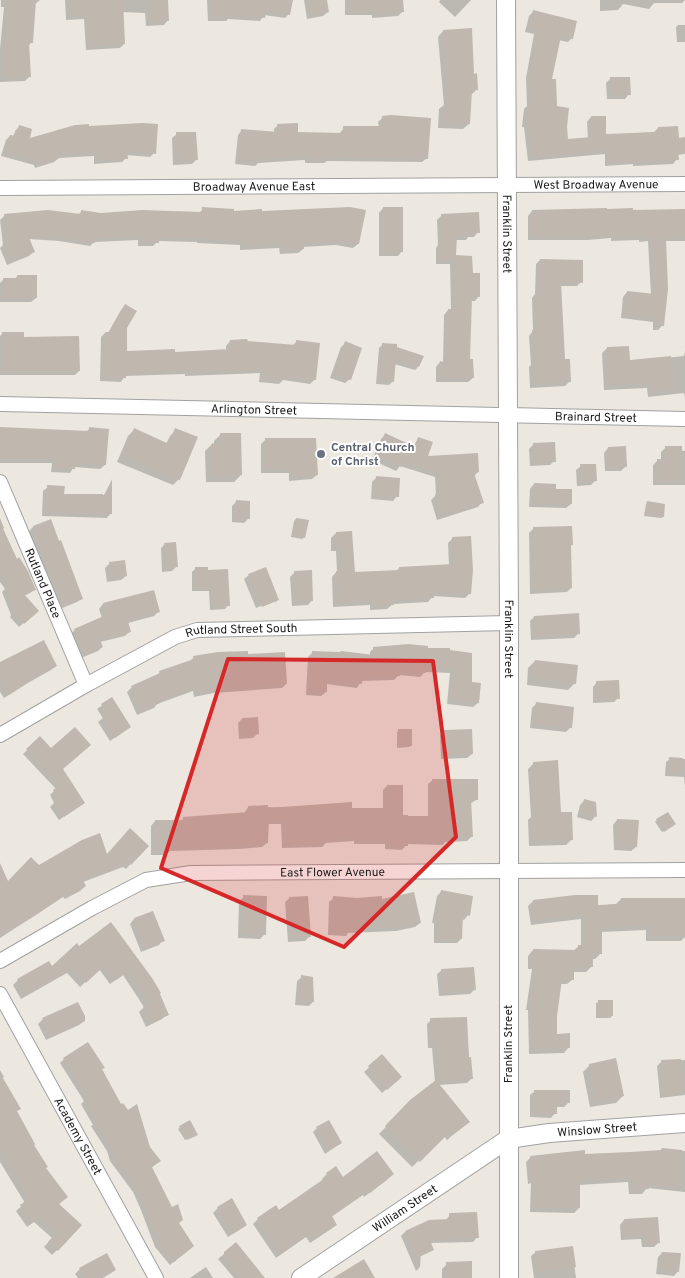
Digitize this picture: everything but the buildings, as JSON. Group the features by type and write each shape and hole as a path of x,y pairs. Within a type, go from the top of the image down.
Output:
{"street":[{"name":"Franklin Street","path":"506,0 509,623 509,1278"},
{"name":"West Broadway Avenue","path":"506,185 685,184"},
{"name":"Broadway Avenue East","path":"0,188 506,185"},
{"name":"Arlington Street","path":"0,404 507,416"},
{"name":"Brainard Street","path":"507,416 685,419"},
{"name":"Rutland Place","path":"0,482 86,685"},
{"name":"Rutland Street South","path":"0,735 86,685 176,637 197,630 509,623"},
{"name":"East Flower Avenue","path":"0,961 92,908 146,880 191,873 685,870"},
{"name":"Academy Street","path":"0,994 156,1278"},
{"name":"Winslow Street","path":"508,1139 548,1133 685,1122"},
{"name":"William Street","path":"301,1278 508,1139"}],"highlighted area":[{"path":"228,659 433,661 456,837 344,947 161,868"}],"place":[{"name":"Central Church of Christ","path":"321,454"}]}
